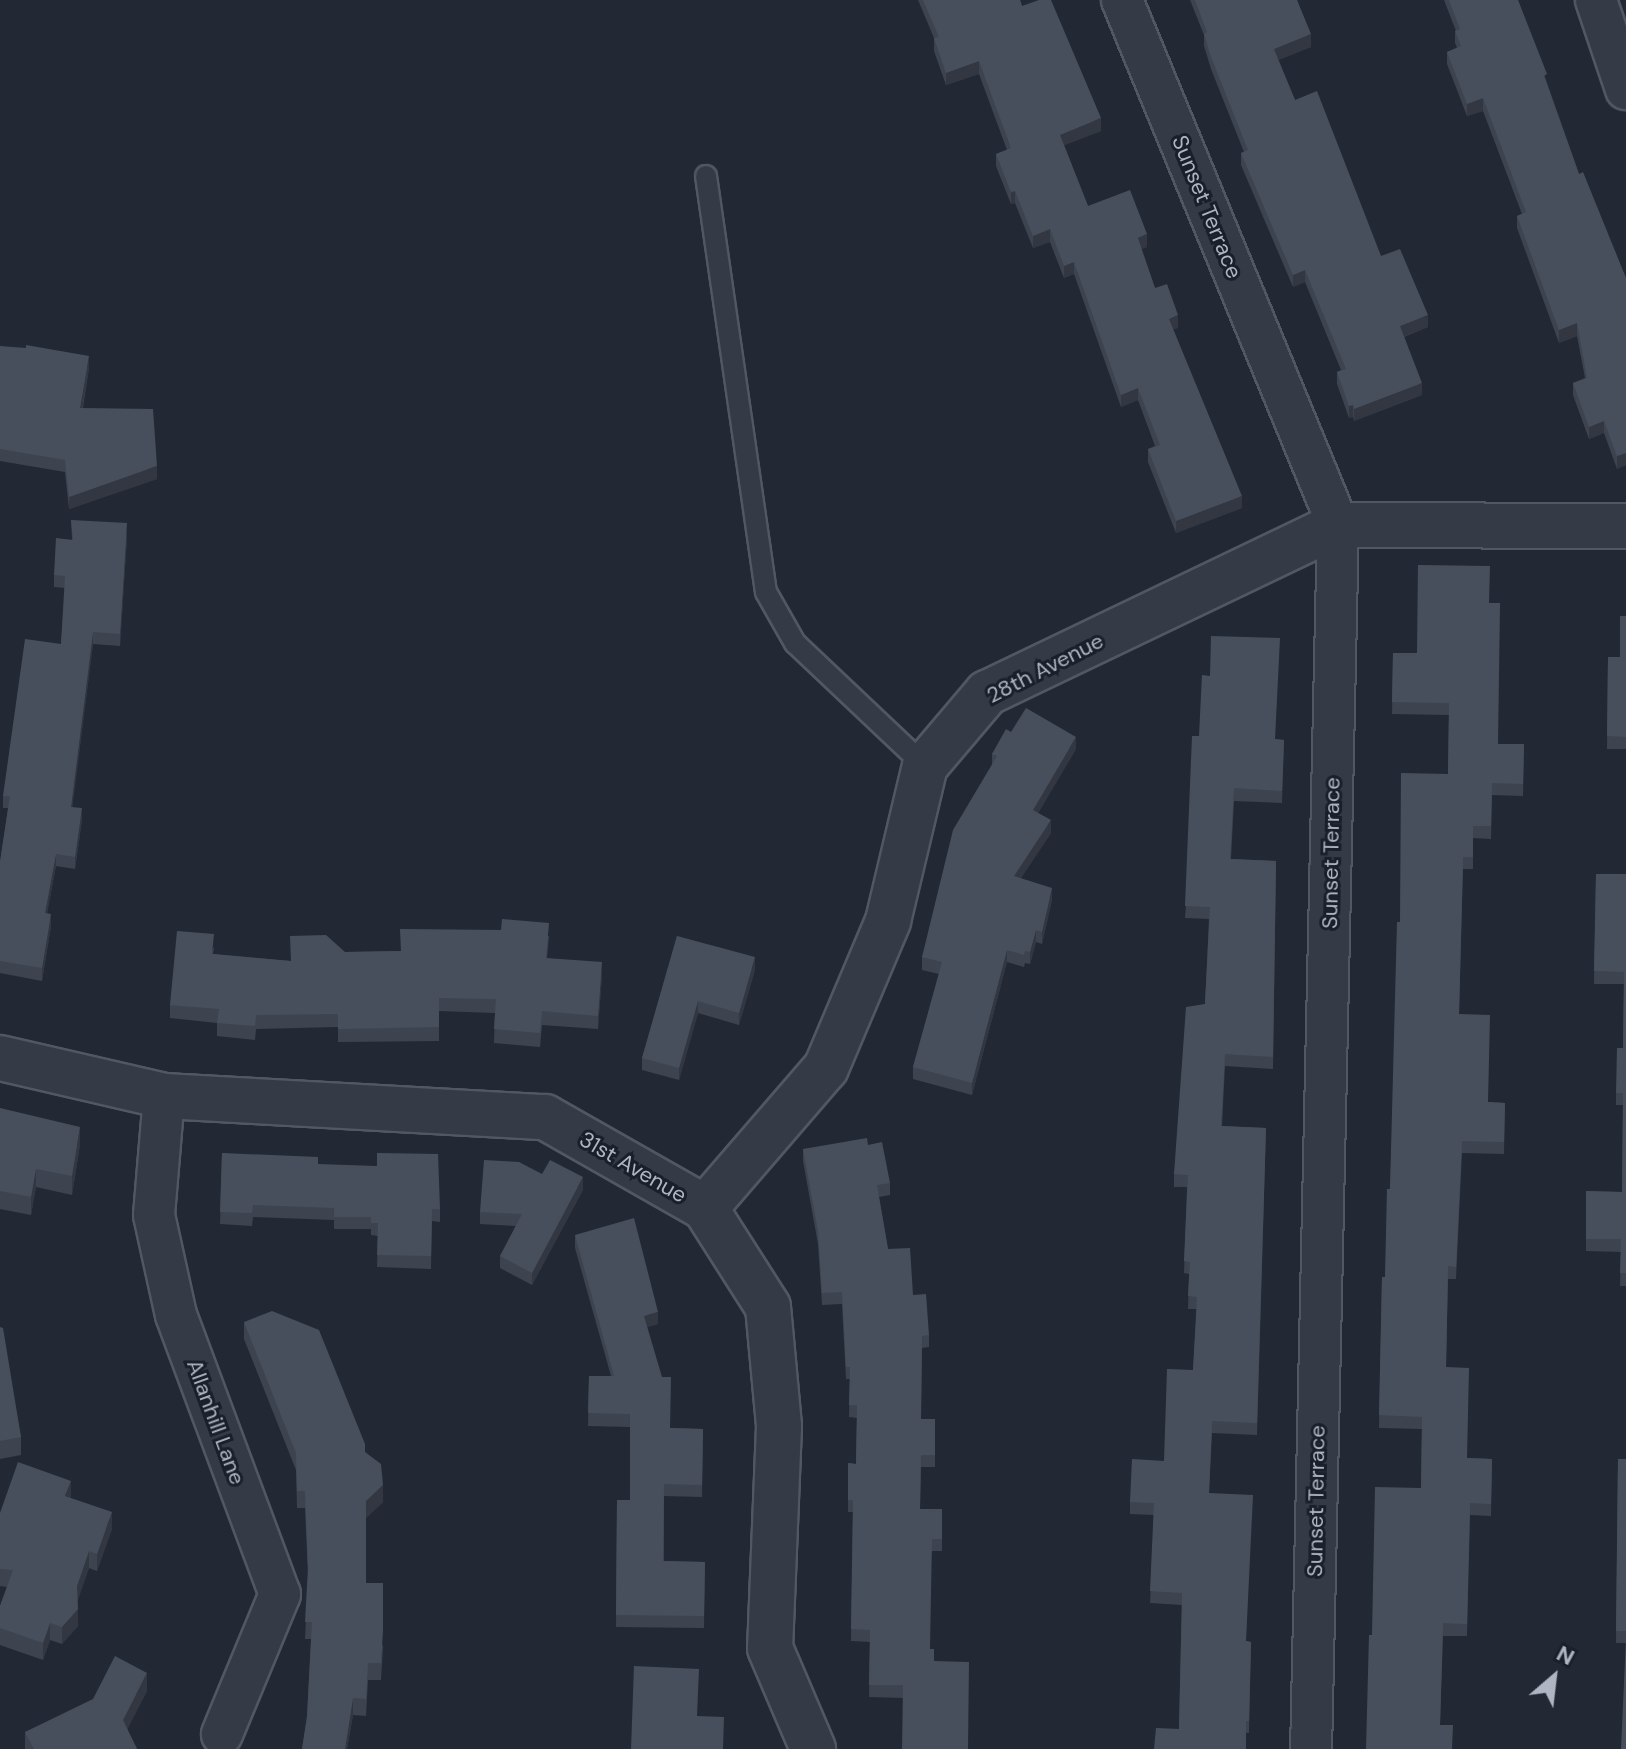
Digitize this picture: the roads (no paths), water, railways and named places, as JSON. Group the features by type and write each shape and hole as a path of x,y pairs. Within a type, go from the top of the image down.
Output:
{"street":[{"name":"Sunset Terrace","path":"1122,0 1338,525 1311,1749"},
{"path":"1596,0 1626,89"},
{"name":"28th Avenue","path":"705,1208 826,1068 888,921 925,766 987,693 1338,525 1626,526"},
{"name":"31st Avenue","path":"0,1058 61,1075 164,1096 545,1117 705,1208 768,1307 779,1426 770,1648 813,1749"},
{"name":"Allanhill Lane","path":"164,1096 154,1215 176,1315 280,1594 222,1734"}],"lane":[{"path":"706,176 766,592 795,643 925,766"}]}
